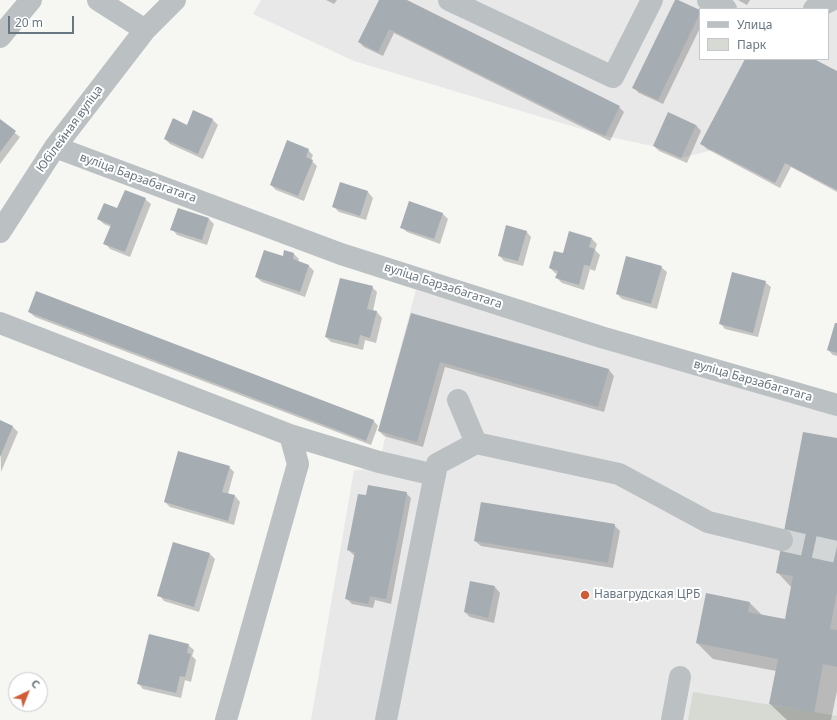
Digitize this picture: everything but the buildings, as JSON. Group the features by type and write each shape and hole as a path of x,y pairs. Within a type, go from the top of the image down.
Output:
{"street":[{"path":"0,37 31,0"},
{"path":"98,0 145,30"},
{"name":"Юбілейная вуліца","path":"0,232 55,147 145,30 174,0"},
{"path":"448,0 613,77 652,0"},
{"path":"708,0 724,8"},
{"path":"816,8 832,0"},
{"name":"вуліца Барзабагатага","path":"55,147 341,254 601,337 837,405"},
{"path":"0,323 290,435 379,462 435,474"},
{"path":"458,400 476,443"},
{"path":"226,720 298,464 290,435"},
{"path":"386,720 437,464 476,443 620,474 708,522 782,540"},
{"path":"672,720 680,677"}],"shaded area":[{"path":"261,0 837,0 837,190 785,163 775,183 713,150 681,158 653,146 605,136 354,61 253,14"},
{"name":"Навагрудская ЦРБ","path":"416,290 837,415 837,720 311,720 354,470 378,469 386,434 378,431"}],"green space":[{"path":"693,692 837,716 837,720 688,720"}],"tunnel":[{"path":"782,540 837,552"}],"place":[{"name":"Навагрудская ЦРБ","path":"585,595"}]}
